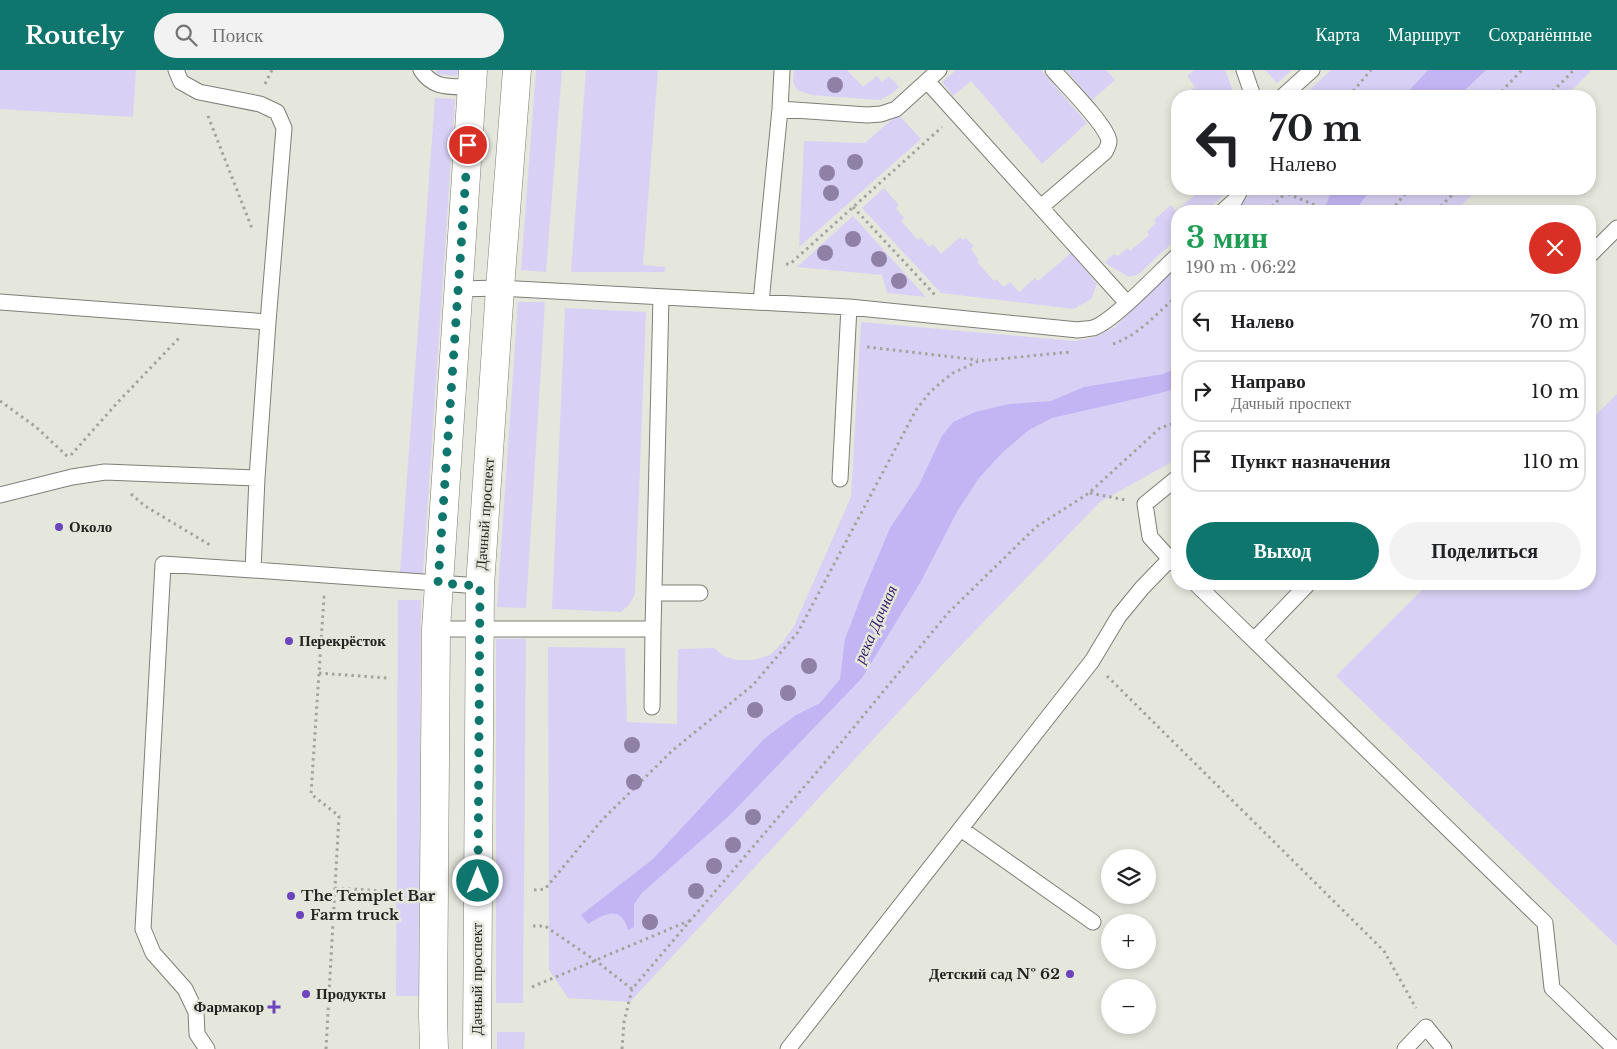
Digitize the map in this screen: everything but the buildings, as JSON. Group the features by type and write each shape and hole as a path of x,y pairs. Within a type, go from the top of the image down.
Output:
{"main road":[{"name":"Дачный проспект","path":"477,1049 480,586 517,70"},
{"path":"434,1049 436,628 473,78"}],"lane":[{"path":"176,70 181,82 199,92 260,104 278,112 284,128 257,478 253,570"},
{"path":"421,70 426,78 437,85 473,78"},
{"path":"761,302 780,109 782,70"},
{"path":"780,109 867,115 881,114 896,109 939,70"},
{"path":"1041,207 1105,152 1109,140 1101,125 1052,70"},
{"path":"1244,70 1251,90"},
{"path":"1290,90 1312,70"},
{"path":"927,81 1127,303"},
{"path":"1230,205 1238,195"},
{"path":"1596,249 1617,228"},
{"path":"458,289 500,288 849,307 1078,330 1093,328 1104,323 1171,262"},
{"path":"652,706 661,297"},
{"path":"0,302 268,322"},
{"path":"840,479 849,307"},
{"path":"0,495 72,477 105,472 257,478"},
{"path":"1171,483 1145,504 1150,537 1171,559"},
{"path":"207,1049 197,1034 196,1012 184,989 153,953 143,929 163,564 480,586"},
{"path":"788,1049 1092,662 1119,616 1142,588 1171,564"},
{"path":"1202,590 1545,923 1552,988 1615,1049"},
{"path":"1254,640 1302,590"},
{"path":"654,593 700,593"},
{"path":"436,628 653,629"},
{"path":"962,829 1093,922"},
{"path":"1404,1049 1426,1027 1444,1049"}],"path":[{"path":"1354,90 1371,70"},
{"path":"1503,90 1522,70"},
{"path":"1554,90 1574,70"},
{"path":"199,92 253,231"},
{"path":"1274,205 1284,195"},
{"path":"1291,195 1315,205"},
{"path":"1396,205 1404,195"},
{"path":"1442,205 1452,195"},
{"path":"853,208 938,298"},
{"path":"1106,346 1123,340 1136,332 1171,301"},
{"path":"0,401 36,426 69,458 118,402 200,316"},
{"path":"847,345 979,361 1071,352"},
{"path":"534,890 545,889 602,820 673,750 752,685 798,632 923,400 952,373 979,361"},
{"path":"622,1049 624,1022 632,989 821,767 948,613 1036,527 1089,493 1160,428 1171,424"},
{"path":"105,472 145,506 211,545"},
{"path":"1089,493 1145,504"},
{"path":"315,596 324,597 311,794 339,816 326,1049"},
{"path":"1092,662 1384,950 1426,1027"},
{"path":"319,672 387,678"},
{"path":"334,888 384,891"},
{"path":"532,988 692,920"},
{"path":"533,926 546,926 632,989"},
{"path":"329,994 386,998"}],"shaded area":[{"path":"0,70 136,70 133,117 0,109"},
{"path":"437,70 458,70 457,76 436,74"},
{"path":"536,70 562,70 546,272 521,270"},
{"path":"586,70 658,70 643,265 666,267 664,272 571,272"},
{"path":"794,70 847,70 863,87 877,76 882,82 889,76 899,87 880,100 811,95 797,90 793,82"},
{"path":"956,70 1041,70 1087,123 1042,164 971,81 953,96 942,82"},
{"path":"1066,70 1106,70 1115,80 1092,100"},
{"path":"1194,70 1225,70 1233,90 1191,90 1195,87 1187,76"},
{"path":"1265,70 1292,70 1277,83"},
{"path":"1331,70 1592,70 1572,90 1309,90"},
{"path":"435,98 455,99 423,574 400,573"},
{"path":"898,114 921,139 799,247 804,141 865,143"},
{"path":"884,188 899,205 896,208 904,218 901,221 918,240 921,237 929,247 933,244 941,254 960,237 963,240 966,238 974,246 971,249 979,260 977,262 994,281 996,279 1004,287 1010,282 1019,292 1035,278 1038,281 1071,253 1097,284 1091,299 1074,309 941,293 862,208"},
{"path":"1195,195 1224,195 1213,205 1183,205"},
{"path":"1249,195 1472,195 1462,205 1239,205"},
{"path":"1171,205 1171,244 1139,274 1129,277 1105,262 1114,254 1118,256 1127,248 1130,251 1149,235 1147,232 1156,223 1154,220"},
{"path":"853,216 926,297 887,293 882,275 797,267"},
{"path":"1171,272 1171,462 1100,502 942,665 630,1002 568,998 549,970 548,647 625,648 627,722 677,724 678,649 714,648 724,656 737,660 754,660 770,655 783,642 794,626 851,497 861,322 1074,341 1096,337 1115,327"},
{"path":"518,302 545,302 526,608 497,607"},
{"path":"565,308 646,312 635,594 629,605 621,612 552,609"},
{"path":"1617,394 1617,946 1336,676 1422,590 1596,590 1596,415"},
{"path":"398,600 421,600 419,996 396,996"},
{"path":"496,639 526,639 523,1003 496,1003"},
{"path":"497,1032 525,1032 524,1049 497,1049"}],"water":[{"path":"1428,70 1486,70 1465,90 1410,90"},
{"path":"1330,195 1367,195 1360,205 1326,205"},
{"name":"река Дачная","path":"1171,371 1171,390 1052,418 1029,430 1002,453 979,478 958,510 920,583 862,678 730,815 642,893 634,904 634,927 628,930 625,922 616,914 600,917 588,924 581,915 653,859 765,738 796,715 820,703 840,679 845,639 890,528 919,485 942,436 953,422 975,412 1009,404 1051,401 1084,387 1163,374"}],"place":[{"name":"Около","path":"59,527"},
{"name":"Перекрёсток","path":"289,641"},
{"name":"The Templet Bar","path":"291,896"},
{"name":"Farm truck","path":"300,915"},
{"name":"Детский сад № 62","path":"1070,974"},
{"name":"Продукты","path":"306,994"},
{"name":"Фармакор","path":"274,1007"}],"route":[{"path":"468,145 438,583 480,586 478,881"}]}
